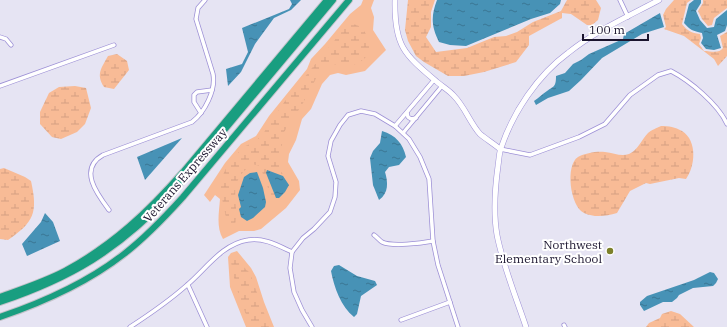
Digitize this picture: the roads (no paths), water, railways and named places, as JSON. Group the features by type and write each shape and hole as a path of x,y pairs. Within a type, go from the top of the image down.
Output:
{"highway":[{"name":"Veterans Expressway","path":"0,297 36,284 64,271 104,247 137,220 164,194 184,171 327,0"},
{"path":"0,302 47,285 79,269 107,252 143,222 170,196 333,0"},
{"name":"Veterans Expressway","path":"0,317 42,302 74,286 105,268 141,240 183,197 349,0"}],"street":[{"path":"109,210 97,193 91,180 91,169 96,160 103,155 189,124 201,113 212,90 214,82 212,70 196,19 198,8 205,0"},
{"path":"395,0 395,18 398,35 408,56 454,96 480,134 500,149 530,154 578,137 605,124 630,95 658,75 671,71 703,94 723,115 727,124"},
{"path":"620,0 628,17"},
{"path":"526,327 503,260 497,234 495,191 500,149 521,105 535,85 567,53 585,41 660,0"},
{"path":"0,37 6,39 11,45"},
{"path":"0,86 114,45"},
{"path":"395,126 434,80"},
{"path":"403,133 442,86"},
{"path":"201,113 194,102 194,95 197,92 212,90"},
{"path":"312,327 294,292 290,268 292,252 303,238 330,212 336,182 328,156 331,141 340,125 348,116 361,111 375,114 395,126 409,139 420,156 429,179 433,241 438,265 458,327"},
{"path":"407,113 408,117 411,119 416,118"},
{"path":"374,235 382,242 399,244 417,244 433,241"},
{"path":"130,327 168,301 188,285 218,255 233,245 249,240 264,240 292,252"},
{"path":"188,285 207,327"},
{"path":"401,320 450,302"}],"water":[{"path":"290,0 301,0 291,10 274,18 255,44 241,72 228,86 226,69 242,64 248,52 242,28 289,9 292,4"},
{"path":"437,0 561,0 560,4 550,13 531,19 466,46 450,45 439,42 433,26 433,16"},
{"path":"694,0 701,0 701,3 696,11 700,20 707,28 714,27 716,19 727,10 727,25 725,31 717,35 721,48 714,50 706,49 701,43 703,38 702,33 692,30 684,23 689,4"},
{"path":"660,13 664,27 642,34 602,58 569,91 548,98 536,105 534,101 554,86 556,76 565,73 573,64 589,54 623,39 624,34"},
{"path":"382,131 391,135 401,144 406,157 399,165 389,167 385,172 387,187 385,194 379,200 373,185 370,158 373,151 380,143"},
{"path":"182,138 145,180 137,157"},
{"path":"267,170 283,176 289,185 279,198 276,198 266,173"},
{"path":"257,172 263,188 266,202 265,207 253,218 247,221 241,217 239,209 241,207 238,195 244,177 250,173"},
{"path":"45,213 53,222 60,241 27,256 22,244 41,222"},
{"path":"339,265 357,276 375,281 377,285 361,296 357,314 354,317 345,308 334,284 331,271 334,266"},
{"path":"710,272 714,273 718,279 713,286 693,288 679,295 672,302 663,302 644,311 640,305 640,302 647,296 694,280"}],"place":[{"name":"Northwest Elementary School","path":"610,251"}]}
